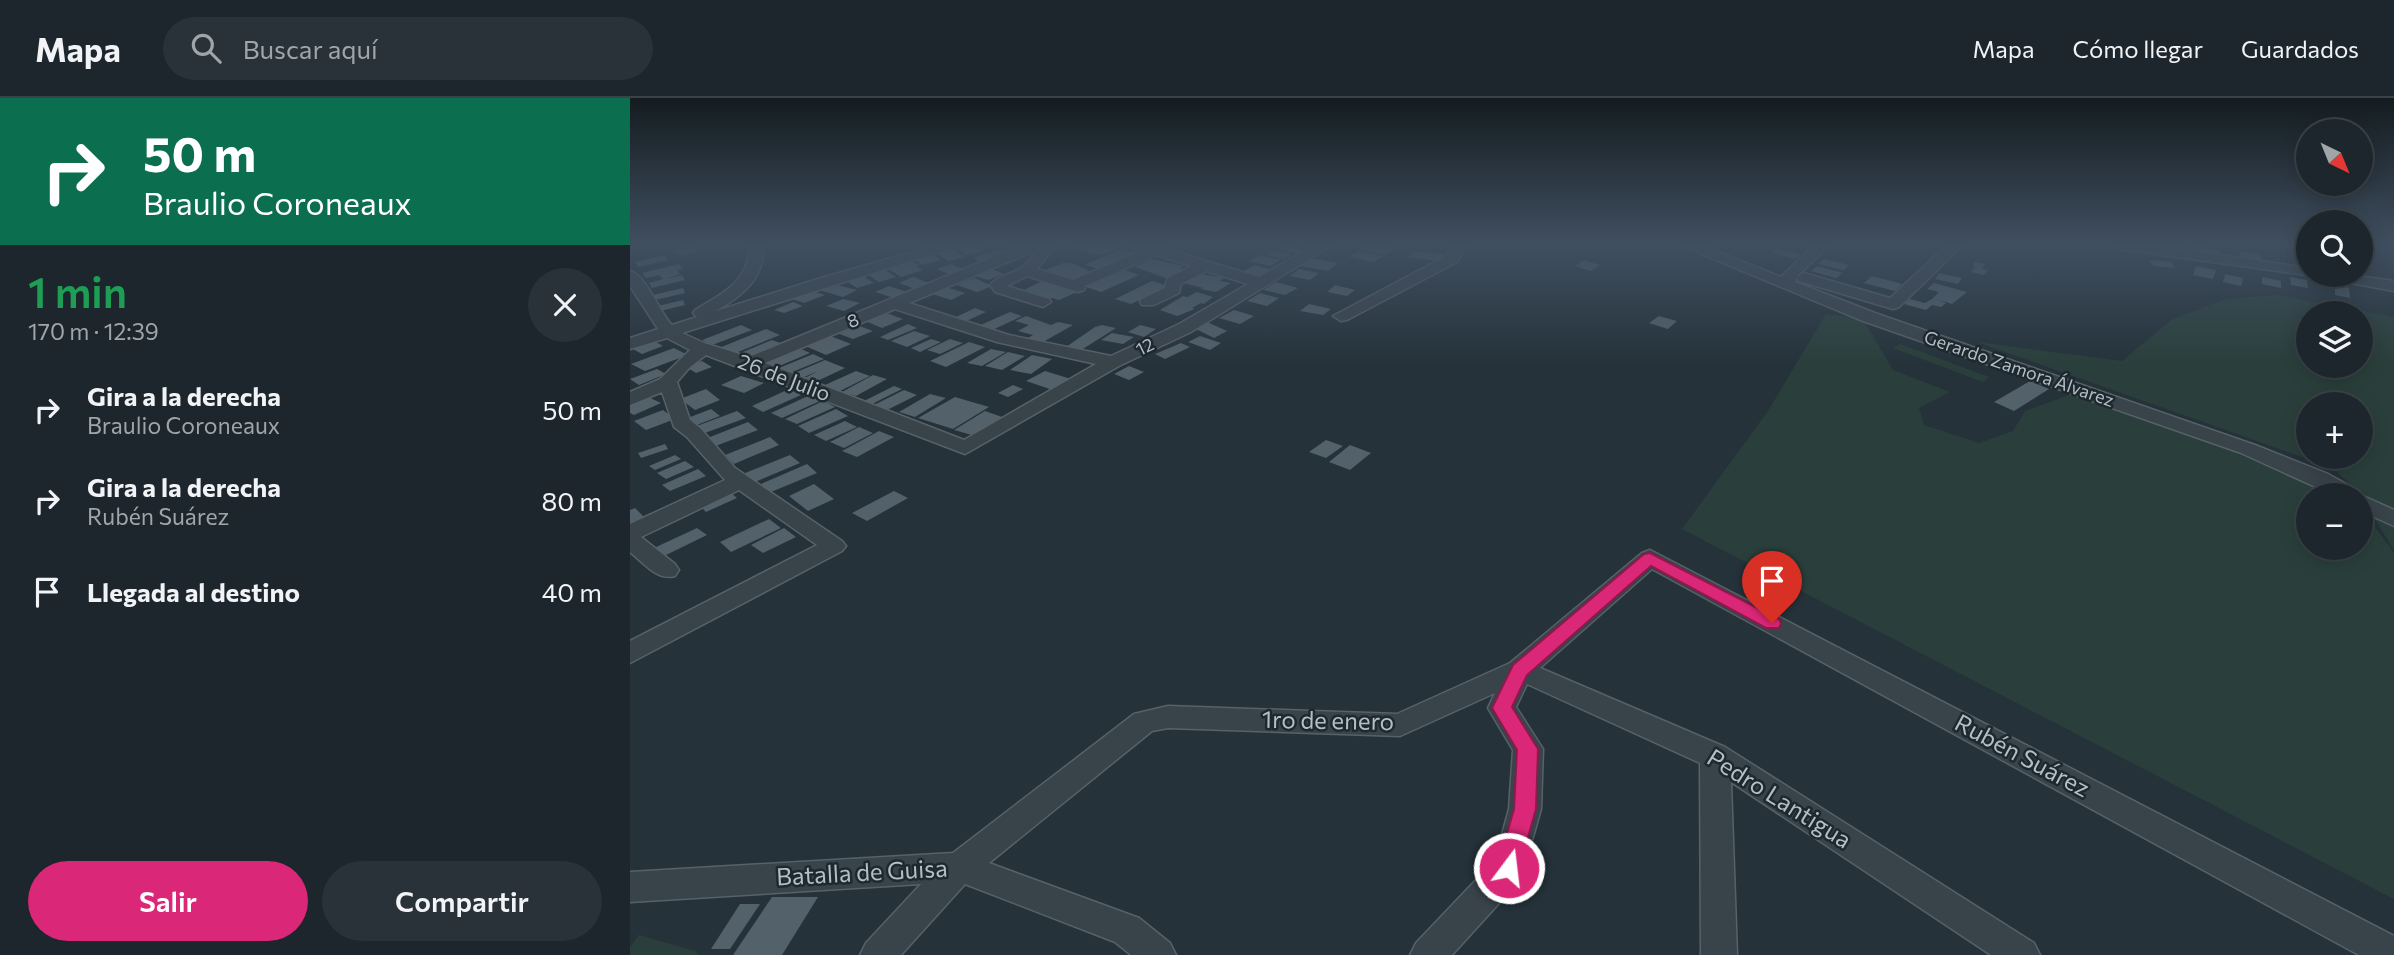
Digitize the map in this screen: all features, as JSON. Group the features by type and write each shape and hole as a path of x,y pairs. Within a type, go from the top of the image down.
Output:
{"street":[{"name":"26 de Julio","path":"639,285 656,318 668,333 701,350 720,352 965,448"},
{"path":"668,333 746,285"},
{"path":"630,344 815,285"},
{"name":"8","path":"747,364 942,285"},
{"path":"998,285 1001,289 1043,302"},
{"path":"1148,302 1173,290 1173,285"},
{"name":"12","path":"965,448 1113,362 1185,328 1256,285"},
{"path":"1341,316 1401,285"},
{"name":"Gerardo Zamora Álvarez","path":"1801,285 1869,317 2248,449 2327,483"},
{"path":"1813,285 1893,304 1913,285"},
{"path":"897,304 973,332 1045,350 1113,362"},
{"path":"630,399 668,382 684,363 701,350"},
{"path":"630,653 834,546 728,472 694,433 681,423 668,382"},
{"path":"630,533 742,480"},
{"path":"2373,508 2394,519"},
{"path":"630,540 667,570"},
{"name":"Rubén Suárez","path":"1520,670 1650,558 2394,955"},
{"path":"1428,955 1509,868 1525,809 1528,749 1502,708 1520,670"},
{"name":"1ro de enero","path":"959,867 1144,722 1168,717 1401,725 1520,670"},
{"name":"Pedro Lantigua","path":"1520,670 1715,756 2022,955"},
{"path":"1715,756 1719,955"},
{"path":"878,955 959,867"},
{"name":"Batalla de Guisa","path":"630,887 959,867 1127,930 1158,955"}],"green space":[{"path":"2277,295 2309,301 2296,301 2296,378 2373,378 2373,313 2394,317 2394,550 2373,516 2373,483 2349,483 2334,469 2373,469 2373,392 2296,392 2296,455 1977,342 2122,361 2171,320 2225,299"},
{"path":"1826,314 1863,319 1893,370 1950,392 1919,408 1924,425 1979,443 2013,431 2025,411 2075,393 2281,470 2309,483 2296,483 2296,560 2373,560 2373,524 2394,553 2394,899 1682,529 1768,411"},
{"path":"1900,344 1989,377 1983,382 1893,348"},
{"path":"639,935 695,951 699,955 630,955 630,947"}],"building":[{"path":"837,285 857,290 843,297 819,290"},
{"path":"904,285 924,285 915,289"},
{"path":"957,285 991,285 993,286 977,292"},
{"path":"1034,285 1060,285 1079,291 1059,300 1047,300 1039,298 1042,296 1039,295 1027,294 1031,292 1024,290"},
{"path":"1090,285 1117,285 1101,292 1086,287"},
{"path":"1144,285 1168,286 1146,300 1131,304 1115,299"},
{"path":"1191,285 1228,285 1216,292 1200,289 1203,288"},
{"path":"1271,285 1298,288 1285,295 1263,290"},
{"path":"1335,285 1355,290 1347,296 1327,292"},
{"path":"1872,285 1901,285 1895,291"},
{"path":"1932,285 1941,285 1967,292 1952,304 1936,299 1946,303 1941,307 1932,305 1926,310 1904,304 1910,299 1925,303 1939,292 1927,289"},
{"path":"889,286 907,292 894,298 875,292"},
{"path":"946,287 965,293 951,300 932,294"},
{"path":"2335,287 2349,288 2350,298 2335,295"},
{"path":"683,288 685,293 655,300 653,295"},
{"path":"812,291 825,295 804,303 792,299"},
{"path":"1197,292 1213,297 1192,308 1195,309 1177,316 1160,310 1183,296"},
{"path":"1260,293 1279,298 1267,306 1247,301"},
{"path":"843,299 860,303 844,311 826,306"},
{"path":"683,300 685,305 660,311 658,306"},
{"path":"793,302 803,306 784,313 774,310"},
{"path":"1309,304 1331,309 1323,315 1300,311"},
{"path":"975,308 986,312 964,322 954,318"},
{"path":"1234,310 1254,316 1240,324 1219,318"},
{"path":"884,312 903,319 882,328 863,320"},
{"path":"1010,312 1022,316 988,332 976,327"},
{"path":"1026,316 1051,325 1058,322 1073,325 1043,342 1028,338 1033,335 1018,331 1029,325 1015,321"},
{"path":"1659,316 1677,321 1668,329 1649,323"},
{"path":"1207,322 1227,331 1214,338 1194,328"},
{"path":"854,324 873,331 853,339 834,332"},
{"path":"908,324 917,328 888,340 880,337"},
{"path":"741,325 752,330 712,345 702,340"},
{"path":"1102,325 1116,328 1078,352 1063,349 1095,327"},
{"path":"1140,325 1156,329 1144,337 1128,332"},
{"path":"766,329 780,335 733,354 719,348"},
{"path":"914,331 930,336 907,347 891,341"},
{"path":"1112,333 1134,337 1123,344 1101,340"},
{"path":"828,335 851,344 826,355 803,345"},
{"path":"1200,336 1221,343 1210,350 1188,342"},
{"path":"931,339 941,342 920,352 911,348"},
{"path":"950,339 963,343 940,354 927,350"},
{"path":"652,340 663,346 642,354 631,348"},
{"path":"772,340 786,345 752,359 738,354"},
{"path":"969,342 985,347 946,367 930,361"},
{"path":"1181,343 1190,347 1165,359 1155,354"},
{"path":"674,348 688,355 645,371 631,364"},
{"path":"799,348 810,353 777,367 765,362"},
{"path":"991,349 1006,352 982,366 967,363"},
{"path":"1008,352 1025,356 1002,370 985,366"},
{"path":"813,354 824,359 790,373 779,368"},
{"path":"1032,355 1052,359 1031,374 1010,370"},
{"path":"825,360 845,368 813,383 803,379 818,371 802,378 792,374"},
{"path":"702,361 712,367 696,373 686,367"},
{"path":"1129,366 1144,372 1129,380 1114,374"},
{"path":"657,369 666,374 639,385 630,379"},
{"path":"856,371 870,376 840,391 825,385"},
{"path":"1045,371 1071,379 1053,390 1026,381"},
{"path":"873,375 887,379 856,396 842,392"},
{"path":"741,376 764,383 744,393 721,385"},
{"path":"2030,381 2049,389 2014,411 1994,402"},
{"path":"1013,385 1023,389 1008,397 998,393"},
{"path":"894,386 902,389 872,404 864,401"},
{"path":"706,389 720,400 695,410 680,399"},
{"path":"789,389 801,395 763,412 752,406"},
{"path":"904,390 917,395 887,410 874,405"},
{"path":"930,394 946,398 915,417 899,412"},
{"path":"646,396 661,403 634,415 630,413 630,403"},
{"path":"808,396 820,401 782,418 771,413"},
{"path":"955,397 989,407 953,429 918,418"},
{"path":"823,401 835,407 797,424 785,419"},
{"path":"711,409 720,416 694,426 685,419"},
{"path":"836,409 848,416 809,433 798,426"},
{"path":"663,410 675,419 646,430 634,421"},
{"path":"737,411 746,418 702,434 694,427"},
{"path":"985,411 1002,417 972,435 954,430"},
{"path":"845,421 857,427 826,441 814,435"},
{"path":"748,422 758,430 713,447 705,439"},
{"path":"859,427 873,433 844,448 830,442"},
{"path":"879,431 894,437 857,457 842,451"},
{"path":"770,437 779,445 734,464 725,455"},
{"path":"1326,440 1343,446 1326,458 1309,452"},
{"path":"665,444 668,449 641,458 638,453"},
{"path":"1350,445 1371,453 1350,470 1329,462"},
{"path":"675,455 681,459 655,470 649,466"},
{"path":"790,455 800,463 755,482 745,473"},
{"path":"685,461 694,467 666,479 657,473"},
{"path":"807,464 817,473 771,492 761,484"},
{"path":"698,469 706,476 670,491 662,485"},
{"path":"814,484 834,499 808,511 789,496"},
{"path":"894,491 908,498 867,521 852,513"},
{"path":"730,492 737,498 706,512 699,505"},
{"path":"635,508 648,521 630,529 630,510"},
{"path":"769,519 781,528 731,552 720,542"},
{"path":"697,528 707,535 664,556 654,548"},
{"path":"784,528 796,537 763,553 751,545"},
{"path":"772,897 818,897 782,955 733,955"},
{"path":"740,904 760,904 730,949 711,949"}],"route":[{"path":"1509,868 1525,809 1528,749 1502,708 1520,670 1650,558 1772,623"}]}
